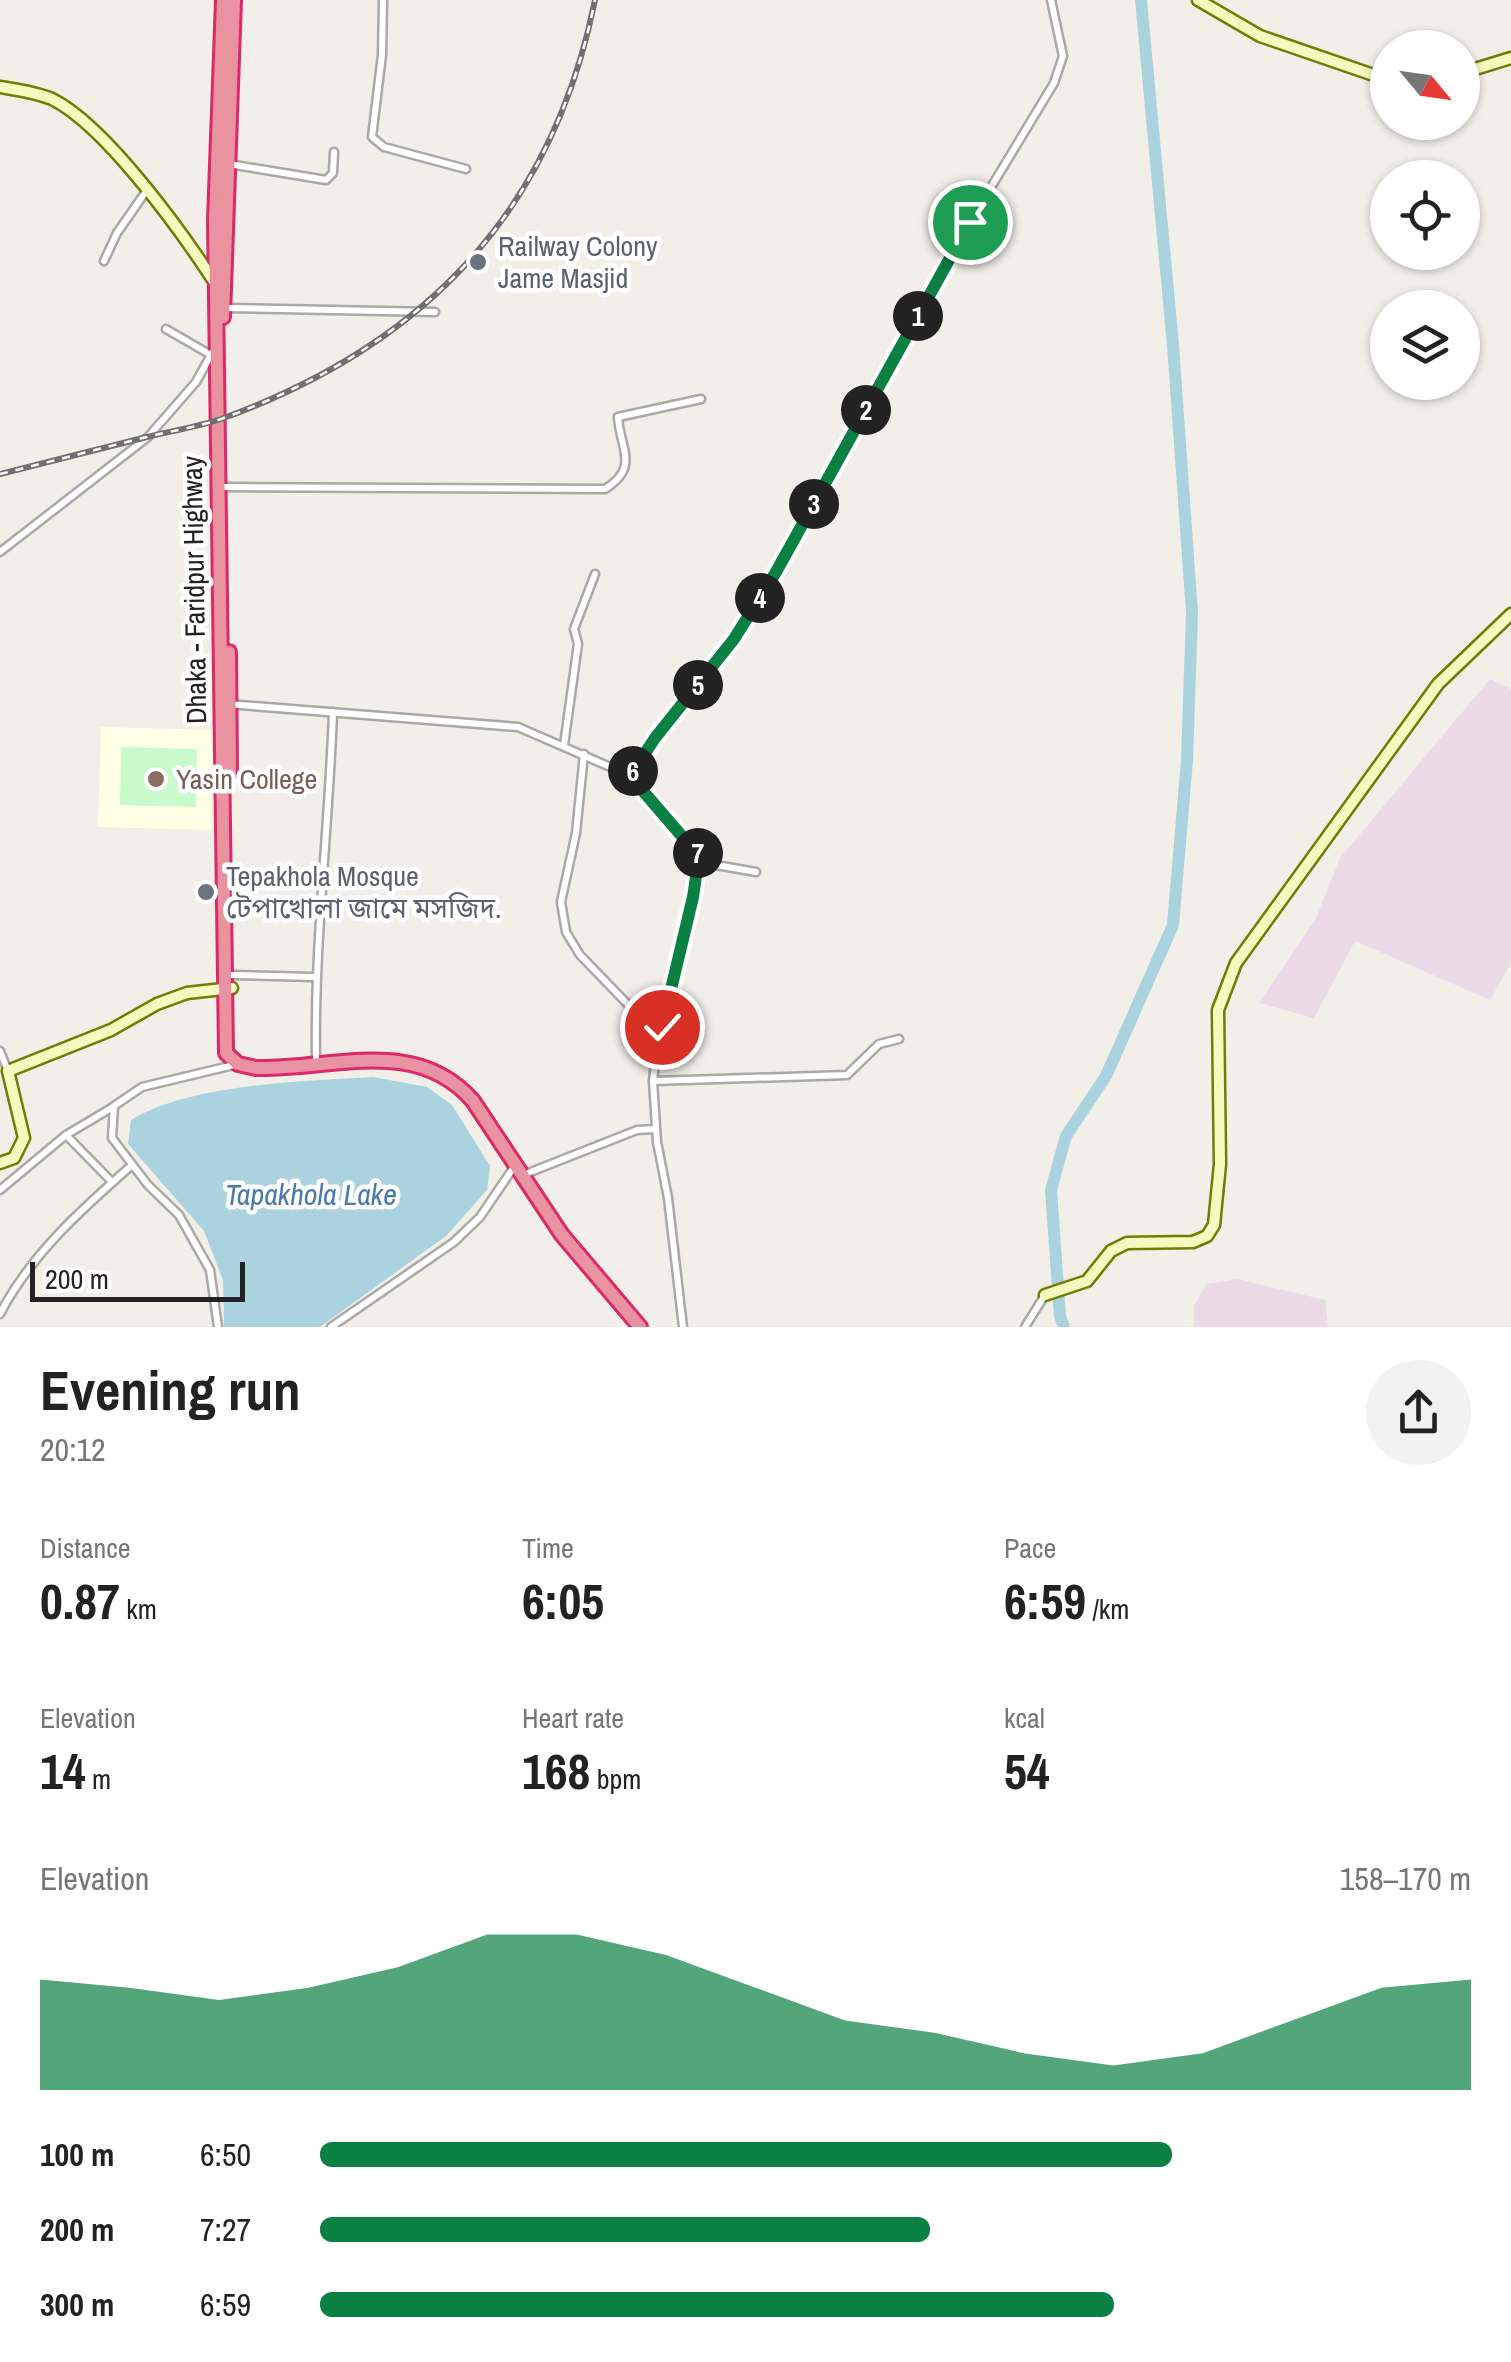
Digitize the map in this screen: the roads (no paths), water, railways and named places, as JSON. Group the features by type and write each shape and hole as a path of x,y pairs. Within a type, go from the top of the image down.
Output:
{"highway":[{"name":"Dhaka - Faridpur Highway","path":"223,0 220,283 224,308 224,626"},
{"name":"Dhaka - Faridpur Highway","path":"234,0 223,144 228,164 213,351 224,626 226,873 233,1050 256,1062 371,1054 404,1059 442,1073 473,1101 640,1327"},
{"name":"Dhaka - Faridpur Highway","path":"230,984 226,1052 238,1064 274,1068 404,1059"},
{"name":"Dhaka - Faridpur Highway","path":"602,1278 648,1327"}],"street":[{"path":"383,0 382,56 372,138 384,147 466,169"},
{"path":"630,776 655,738 734,639 776,572 970,222 1054,83 1064,56 1051,0"},
{"path":"1198,0 1260,36 1370,74"},
{"path":"1480,68 1511,58"},
{"path":"0,87 34,92 56,101 96,135 147,190 220,283"},
{"path":"228,164 326,180 333,173 334,152"},
{"path":"104,261 117,233 147,190"},
{"path":"224,308 435,312"},
{"path":"0,552 148,437 196,382 213,351 166,329"},
{"path":"225,487 605,489 618,481 627,462 618,417 700,399"},
{"path":"564,745 578,644 574,629 595,574"},
{"path":"1026,1327 1045,1295 1080,1286 1093,1276 1111,1251 1127,1244 1193,1242 1207,1236 1214,1225 1220,1164 1218,1010 1230,976 1438,684 1511,614"},
{"path":"226,704 518,727 630,776 697,851 699,862 656,1054 654,1080 656,1129 684,1327"},
{"path":"316,1058 314,978 334,712"},
{"path":"584,754 576,833 561,902 566,932 580,955 642,1019 656,1054"},
{"path":"699,862 756,872"},
{"path":"8,1071 112,1030 157,1004 187,994 230,984 314,978"},
{"path":"654,1080 847,1074 879,1044 899,1039"},
{"path":"0,1051 24,1138 14,1158 0,1163"},
{"path":"0,1190 66,1136 142,1086 238,1064"},
{"path":"114,1106 112,1138 179,1215 199,1245 216,1290 218,1327"},
{"path":"331,1327 396,1286 454,1242 524,1174 637,1130 656,1129"},
{"path":"66,1136 112,1182"},
{"path":"0,1314 36,1259 58,1234 132,1165"}],"water":[{"name":"Tapakhola Lake","path":"373,1077 427,1087 452,1105 490,1166 487,1190 446,1236 320,1327 224,1327 223,1280 204,1231 128,1144 131,1120 184,1099 248,1086"}],"waterway":[{"path":"1064,1327 1051,1190 1066,1136 1106,1076 1173,925 1187,760 1192,613 1173,345 1141,0"}],"railway":[{"path":"0,474 221,419 293,389 359,353 417,311 468,262 511,207 547,145 575,76 595,0"}],"place":[{"name":"Railway Colony Jame Masjid","path":"478,262"},
{"name":"Yasin College","path":"156,779"},
{"name":"Tepakhola Mosque টেপাখোলা জামে মসজিদ.","path":"206,892"}]}
